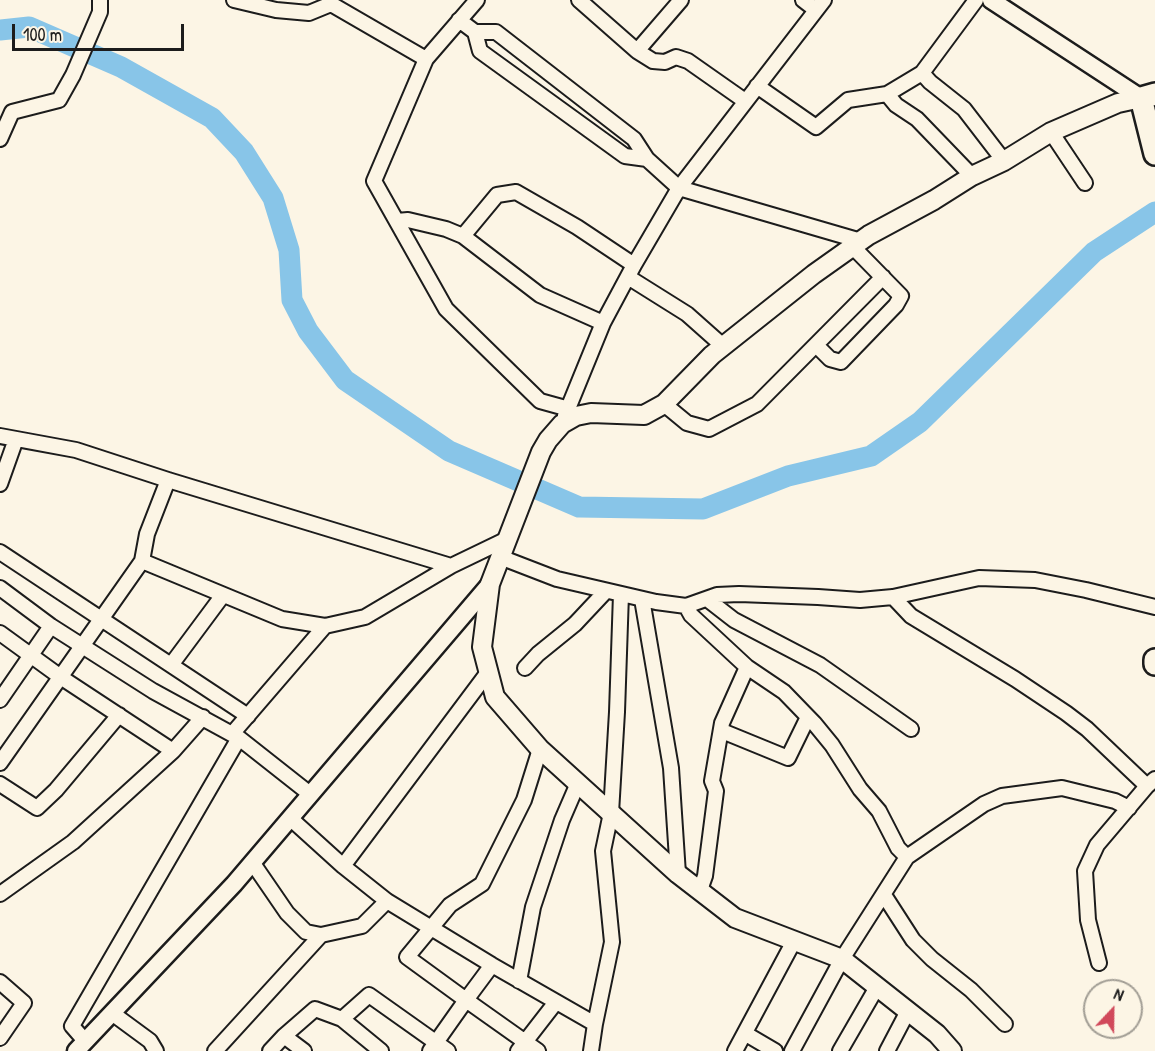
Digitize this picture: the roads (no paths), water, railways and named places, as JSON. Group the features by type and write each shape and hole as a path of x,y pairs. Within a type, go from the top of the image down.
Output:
{"highway":[{"path":"1148,96 1148,123 1155,154"}],"main road":[{"path":"944,1048 908,1011 842,959 735,918 678,874 540,749 495,698 482,647 490,584 541,452 565,417 591,413 644,415 664,404 712,355 814,274 857,244 1051,132 1118,103 1148,96"}],"street":[{"path":"234,0 276,10 309,13 332,2 426,58"},
{"path":"477,0 426,58 374,181 446,309 540,401 565,417 603,323 679,188 820,5 803,0"},
{"path":"579,0 637,51 653,61 665,62 676,57 688,61 745,101"},
{"path":"637,51 681,0"},
{"path":"757,86 816,127 848,100 887,94 922,73 975,0"},
{"path":"991,0 1148,96"},
{"path":"0,139 12,112 59,100 73,75 100,6"},
{"path":"459,20 475,32 496,32 634,139 647,159 679,188 857,244 882,278 901,296 896,305 841,362 830,359 816,345"},
{"path":"475,32 480,51 625,156 647,159"},
{"path":"922,73 964,109 1004,161"},
{"path":"887,94 896,105 917,119 972,176"},
{"path":"1051,132 1085,183"},
{"path":"463,236 497,195 516,192 577,227 687,314 723,346"},
{"path":"397,220 408,220 446,229 463,236 540,295 603,323"},
{"path":"664,404 687,423 710,429 757,404 882,278"},
{"path":"0,436 76,450 451,566"},
{"path":"0,483 16,439"},
{"path":"0,763 62,678 142,561 147,534 168,480"},
{"path":"142,561 282,619 325,627 365,617 510,530"},
{"path":"0,552 248,716"},
{"path":"500,557 557,579 642,599 686,606 717,595 740,594 860,600 893,597 979,578 1035,580 1155,607"},
{"path":"325,627 248,716 236,736 72,1026 80,1046 252,862 490,584"},
{"path":"0,588 51,626 153,690 236,736 310,794"},
{"path":"525,668 538,654 575,624 606,591"},
{"path":"591,1051 612,942 603,851 611,813 621,594"},
{"path":"171,665 223,595"},
{"path":"893,597 911,616 1066,713 1151,783 1097,845 1085,871 1088,920 1099,963"},
{"path":"642,599 671,768 678,874"},
{"path":"707,599 734,620 820,665 911,729"},
{"path":"686,606 692,615 747,667 784,692 832,744 860,789 879,811 898,848 907,857"},
{"path":"0,700 51,626"},
{"path":"0,633 62,678 173,752"},
{"path":"700,890 705,876 716,790 712,781 722,723 747,667"},
{"path":"343,866 489,671"},
{"path":"0,784 37,808 56,790 119,715"},
{"path":"0,894 73,842 173,752 203,717"},
{"path":"722,731 788,758 808,717"},
{"path":"538,1051 521,1046 466,1000 407,957 450,905 482,884 524,800 540,749"},
{"path":"519,981 533,907 562,820 578,783"},
{"path":"792,1051 842,959 907,857 984,804 1002,796 1062,788 1096,796 1129,808"},
{"path":"290,818 343,866 387,901 595,1024"},
{"path":"252,862 294,922 306,932 321,935 362,926 387,901"},
{"path":"884,895 913,940 932,959 971,990 1005,1024"},
{"path":"215,1051 321,935"},
{"path":"735,1051 794,941"},
{"path":"433,1047 492,965"},
{"path":"0,982 24,1003 0,1038"},
{"path":"840,1051 877,987"},
{"path":"342,1019 369,995 433,1047 448,1051"},
{"path":"521,1046 556,1002"},
{"path":"270,1051 315,1009 342,1019 381,1051"},
{"path":"114,1011 116,1016 150,1041 156,1051"},
{"path":"886,1051 908,1011"},
{"path":"746,1034 775,1051"},
{"path":"284,1036 304,1051"}],"waterway":[{"path":"0,30 29,27 121,67 212,118 244,152 273,198 289,250 292,300 308,331 345,380 449,451 579,507 703,509 788,476 871,456 920,422 1094,252 1155,212"}]}
